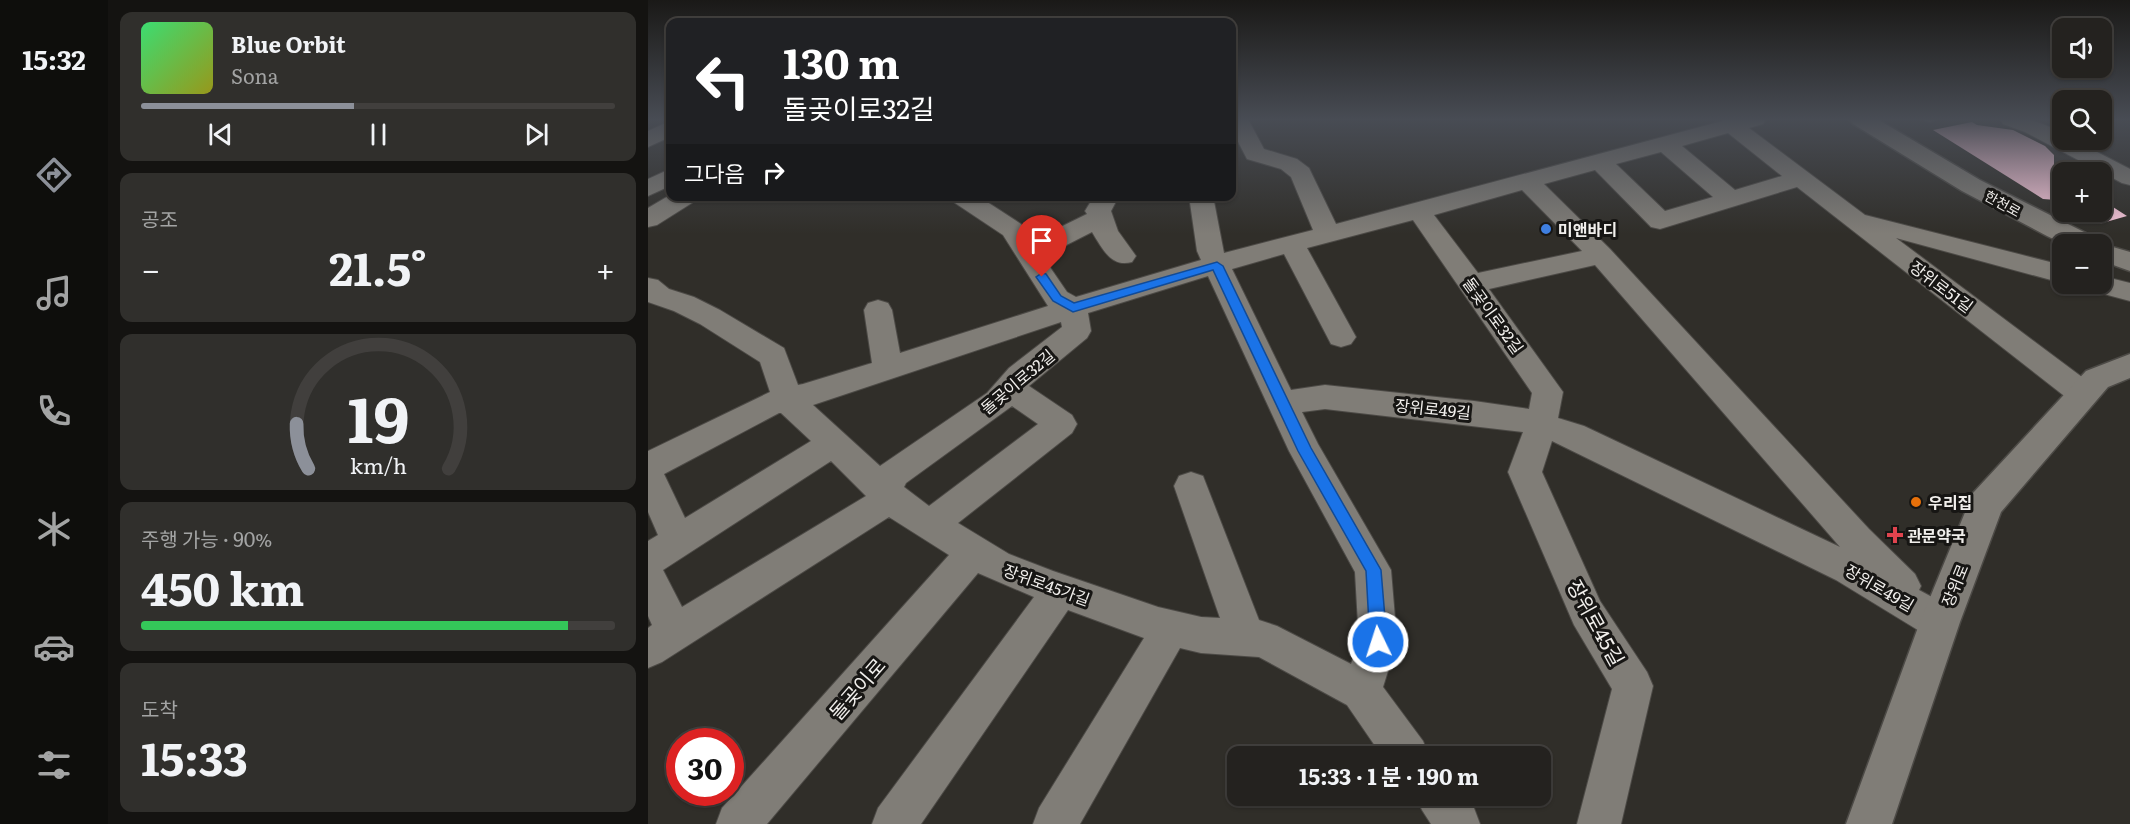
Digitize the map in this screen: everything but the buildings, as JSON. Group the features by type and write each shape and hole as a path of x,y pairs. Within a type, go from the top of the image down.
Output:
{"street":[{"path":"1267,157 1289,164 1301,173 1328,234"},
{"path":"648,466 771,403 788,400 888,369 1073,308 1292,244 1419,212 1612,157"},
{"path":"1682,157 1732,200"},
{"name":"장위로51길","path":"1780,157 1801,178 1852,218 2083,394"},
{"name":"한천로","path":"1924,157 1965,182 2063,234"},
{"path":"2091,157 2130,178"},
{"path":"1599,161 1660,221 1801,178"},
{"path":"648,189 666,178"},
{"name":"장위로49길","path":"1526,180 1601,255 1856,540 1940,622"},
{"path":"648,219 678,201"},
{"path":"968,201 1012,230 1057,298 1073,308"},
{"path":"1202,201 1210,251 1305,451 1373,570 1378,642 1361,691 1401,746"},
{"path":"1028,254 1104,207 1106,232 1123,256"},
{"name":"돌곶이로32길","path":"1419,212 1548,392 1541,425"},
{"path":"1852,218 2052,271"},
{"path":"1292,244 1341,337"},
{"path":"1471,284 1601,255"},
{"path":"648,287 659,296 684,304 773,356 788,400"},
{"path":"2112,287 2130,292"},
{"name":"돌곶이로32길","path":"885,490 893,474 998,400 1020,376 1077,331 1073,308"},
{"path":"878,310 888,369"},
{"name":"장위로","path":"1869,824 1940,622 1986,504 2097,378 2130,365"},
{"path":"930,525 1061,424 1010,388"},
{"name":"장위로49길","path":"1282,403 1325,397 1520,418 1573,435 1850,569 1940,622"},
{"name":"장위로45가길","path":"788,400 902,507 996,565 1060,591 1171,628 1201,635 1263,639 1361,691"},
{"name":"장위로45길","path":"1541,425 1525,472 1587,613 1633,686 1599,824"},
{"path":"648,560 833,443"},
{"path":"648,476 679,541"},
{"path":"1191,486 1240,620 1239,638"},
{"path":"648,577 661,641 878,506 885,490"},
{"name":"돌곶이로","path":"738,824 974,552"},
{"path":"894,824 1060,591"},
{"path":"1055,824 1171,628"},
{"path":"1445,806 1458,824"}],"place":[{"name":"미앤바디","path":"1546,229"},
{"name":"우리집","path":"1916,502"},
{"name":"관문약국","path":"1895,535"}],"route":[{"path":"1042,277 1057,298 1073,308 1217,266 1305,451 1373,570 1378,642"}]}
